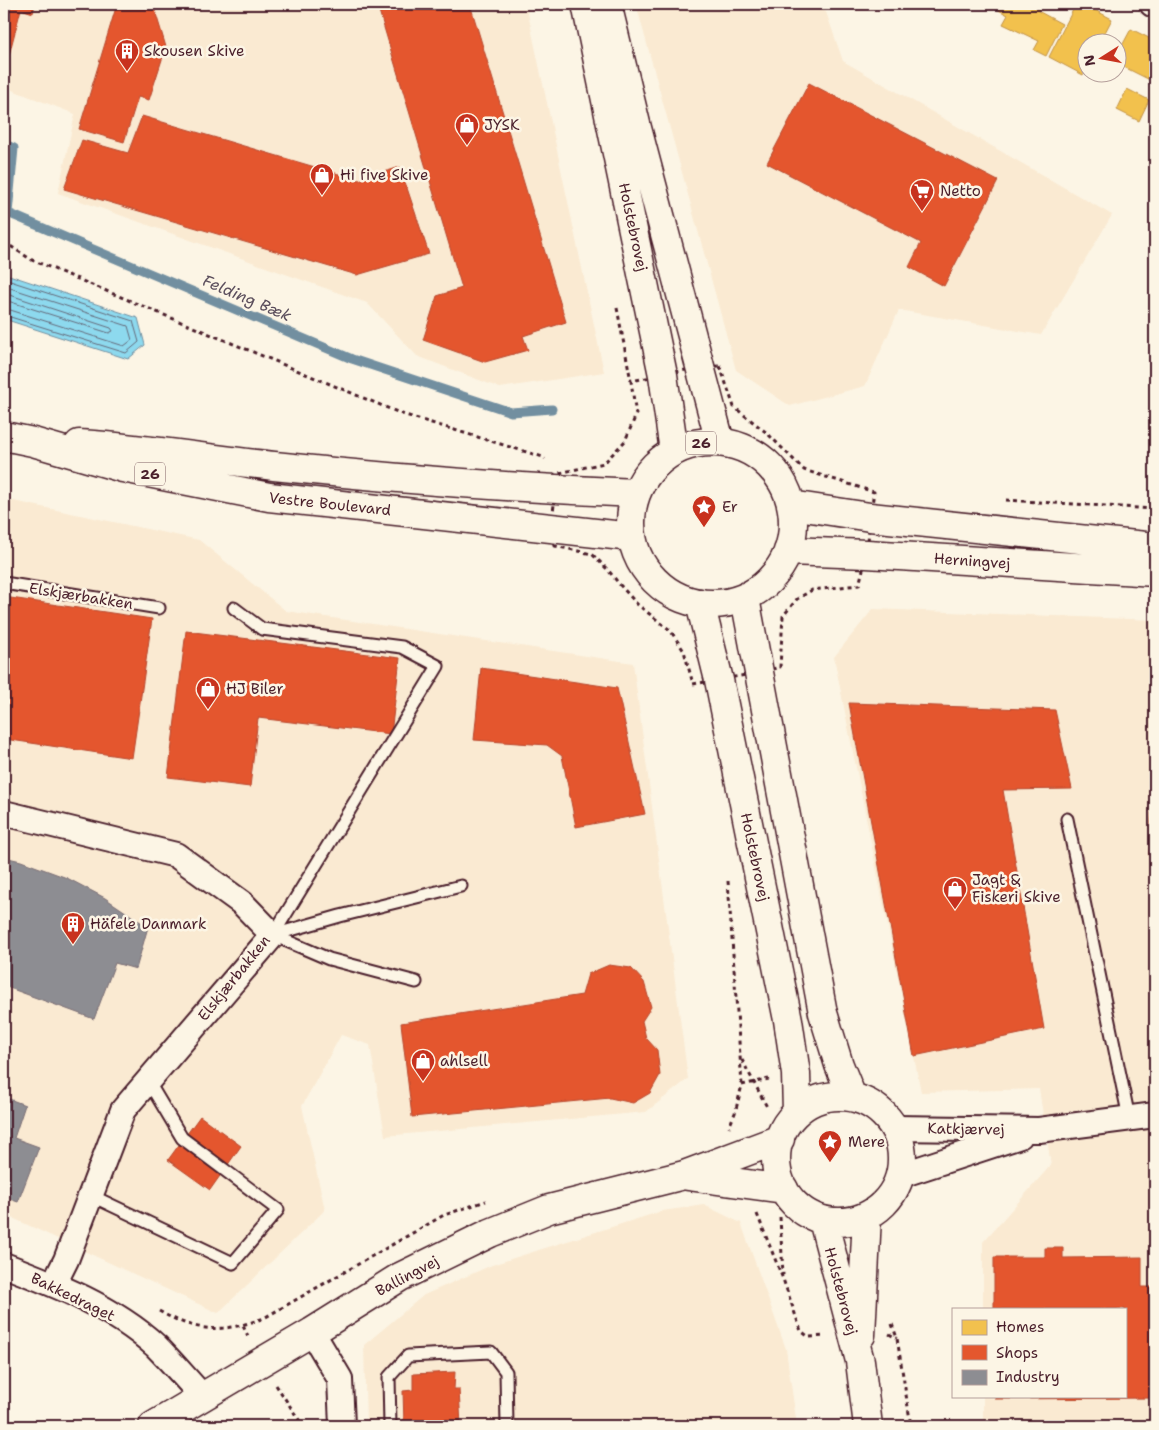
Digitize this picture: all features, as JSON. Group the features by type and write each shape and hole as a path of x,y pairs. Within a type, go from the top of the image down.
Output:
{"main road":[{"name":"Holstebrovej","path":"586,4 663,375 674,451"},
{"name":"Holstebrovej","path":"607,4 637,128 720,442"},
{"name":"Vestre Boulevard","path":"4,436 33,442 123,468 269,497 632,537"},
{"name":"Vestre Boulevard","path":"33,442 121,446 273,466 554,477 636,494"},
{"name":"26","path":"720,442 744,448 766,462 782,481 791,505 793,528 788,551 778,570 763,586 745,598 723,604 700,603 676,596 656,582 640,561 632,537 631,515 636,494 646,476 658,462 674,451 697,443 720,442"},
{"path":"791,505 870,517 1155,547"},
{"name":"Herningvej","path":"788,551 867,554 1155,572"},
{"path":"745,598 823,1013 839,1065 852,1097"},
{"name":"Holstebrovej","path":"700,603 703,686 788,1020 796,1074 797,1112"},
{"path":"837,1096 852,1097 876,1108 894,1128 900,1142 903,1158 901,1175 894,1192 882,1206 867,1216 853,1221 823,1220 807,1214 794,1203 784,1189 778,1173 777,1156 781,1137 797,1112 809,1104 837,1096"},
{"name":"Ballingvej","path":"153,1426 261,1360 312,1332 400,1277 499,1230 549,1209 684,1176 781,1137"},
{"name":"Ballingvej","path":"684,1176 784,1189"},
{"name":"Holstebrovej","path":"867,1216 857,1330 868,1426"},
{"name":"Holstebrovej","path":"823,1220 857,1330"}],"street":[{"name":"Elskjærbakken","path":"4,813 176,855 242,903 273,935 123,1110 66,1260 54,1284"},
{"name":"Katkjærvej","path":"894,1128 1039,1130 1155,1115"},
{"name":"Katkjærvej","path":"901,1175 1039,1130"},
{"name":"Bakkedraget","path":"4,1265 54,1284 115,1315 155,1346 203,1397"},
{"path":"312,1332 340,1379 342,1426"}],"lane":[{"name":"Elskjærbakken","path":"4,583 159,608"},
{"path":"234,608 262,629 402,647 438,666 273,935"},
{"path":"1067,819 1129,1118"},
{"path":"273,935 461,886"},
{"path":"273,935 328,959 416,982"},
{"path":"90,1196 233,1262 278,1210 182,1138 148,1081"},
{"path":"390,1426 388,1377 408,1356 491,1352 506,1372 507,1426"}],"path":[{"path":"4,242 32,260 402,414 543,457 547,462"},
{"path":"720,366 734,407 767,433 804,470 874,492 867,554 859,585 812,590 797,599 783,616 780,667 703,686 670,630 638,605 592,554 555,546 551,527 554,477 604,463 625,441 636,415 631,381 701,367 720,366"},
{"path":"1001,500 1155,510"},
{"path":"728,872 742,1085 735,1113 728,1129"},
{"path":"740,1057 781,1137"},
{"path":"744,1184 783,1279 801,1331 809,1337 876,1327 897,1338 911,1426"},
{"path":"783,1279 779,1220 784,1189"},
{"path":"151,1306 174,1320 207,1329 243,1326 264,1318 444,1216 491,1199"}],"shaded area":[{"path":"4,4 526,4 604,372 500,388 417,356 367,303 58,193 75,114 4,87"},
{"path":"636,4 810,4 826,12 843,61 1112,215 1041,335 899,310 865,386 790,406 736,370"},
{"path":"4,499 199,540 286,611 633,663 688,1079 646,1112 385,1136 370,1045 341,1035 302,1106 325,1210 218,1313 4,1214"},
{"path":"873,609 1155,620 1155,1426 1020,1426 983,1424 983,1398 1126,1398 1126,1308 983,1308 983,1242 1051,1165 1039,1089 921,1092 834,657"},
{"path":"704,1205 741,1223 786,1349 797,1426 366,1426 364,1345 424,1295 492,1265 662,1211"}],"water":[{"path":"6,274 138,318 145,345 128,359 4,319 4,275"}],"building: Homes":[{"path":"995,4 1041,4 1038,11 1062,24 1046,56 1034,50 1039,41 1003,24 1008,15 993,7"},
{"path":"1076,4 1083,4 1112,19 1105,32 1076,32 1076,71 1049,57"},
{"path":"1131,29 1155,41 1155,74 1152,81 1126,68 1126,38"},
{"path":"1127,89 1149,100 1139,121 1117,110"}],"building: Shops":[{"path":"4,4 35,4 33,13 21,9 9,55 4,53"},
{"name":"Skousen Skive","path":"117,4 153,4 166,47 149,100 138,97 124,142 79,129"},
{"name":"JYSK","path":"377,4 470,4 566,322 523,336 528,350 485,362 423,340 437,296 462,288"},
{"name":"Netto","path":"809,83 998,181 944,286 909,267 921,243 767,163"},
{"path":"142,116 359,180 400,167 429,254 357,275 64,189 82,140 128,153"},
{"path":"4,597 152,619 132,758 4,739"},
{"path":"186,631 400,658 391,734 258,718 250,787 168,777"},
{"path":"481,668 617,688 645,814 576,827 562,756 547,745 474,740"},
{"name":"Jagt & Fiskeri Skive","path":"849,703 1055,710 1072,789 1003,790 1044,1029 914,1056"},
{"path":"1155,762 1155,857 1149,856"},
{"path":"609,965 631,968 644,982 651,1007 642,1021 646,1038 657,1050 660,1075 650,1093 633,1103 610,1098 412,1117 401,1023 582,995 588,974"},
{"path":"200,1116 241,1146 210,1190 168,1160"},
{"path":"1045,1248 1063,1248 1063,1258 1142,1257 1142,1287 1155,1287 1155,1398 995,1399 1126,1398 1126,1308 994,1308 994,1257 1045,1257"},
{"path":"455,1372 454,1389 459,1389 461,1426 393,1426 404,1425 403,1391 413,1390 413,1374"}],"building: Industry":[{"name":"Häfele Danmark","path":"4,857 21,861 67,878 105,898 148,927 136,969 115,963 94,1019 4,986"},
{"path":"4,1097 25,1105 14,1138 39,1147 18,1202 4,1197"}],"waterway":[{"name":"Felding Bæk","path":"4,144 14,148 8,213 352,359 511,412 552,409"}],"place":[{"name":"Skousen Skive","path":"127,72"},
{"name":"JYSK","path":"467,146"},
{"name":"Hi five Skive","path":"322,196"},
{"name":"Netto","path":"922,212"},
{"name":"Er","path":"704,528"},
{"name":"HJ Biler","path":"208,710"},
{"name":"Jagt & Fiskeri Skive","path":"955,910"},
{"name":"Häfele Danmark","path":"73,945"},
{"name":"ahlsell","path":"423,1082"},
{"name":"Mere","path":"830,1163"}]}
